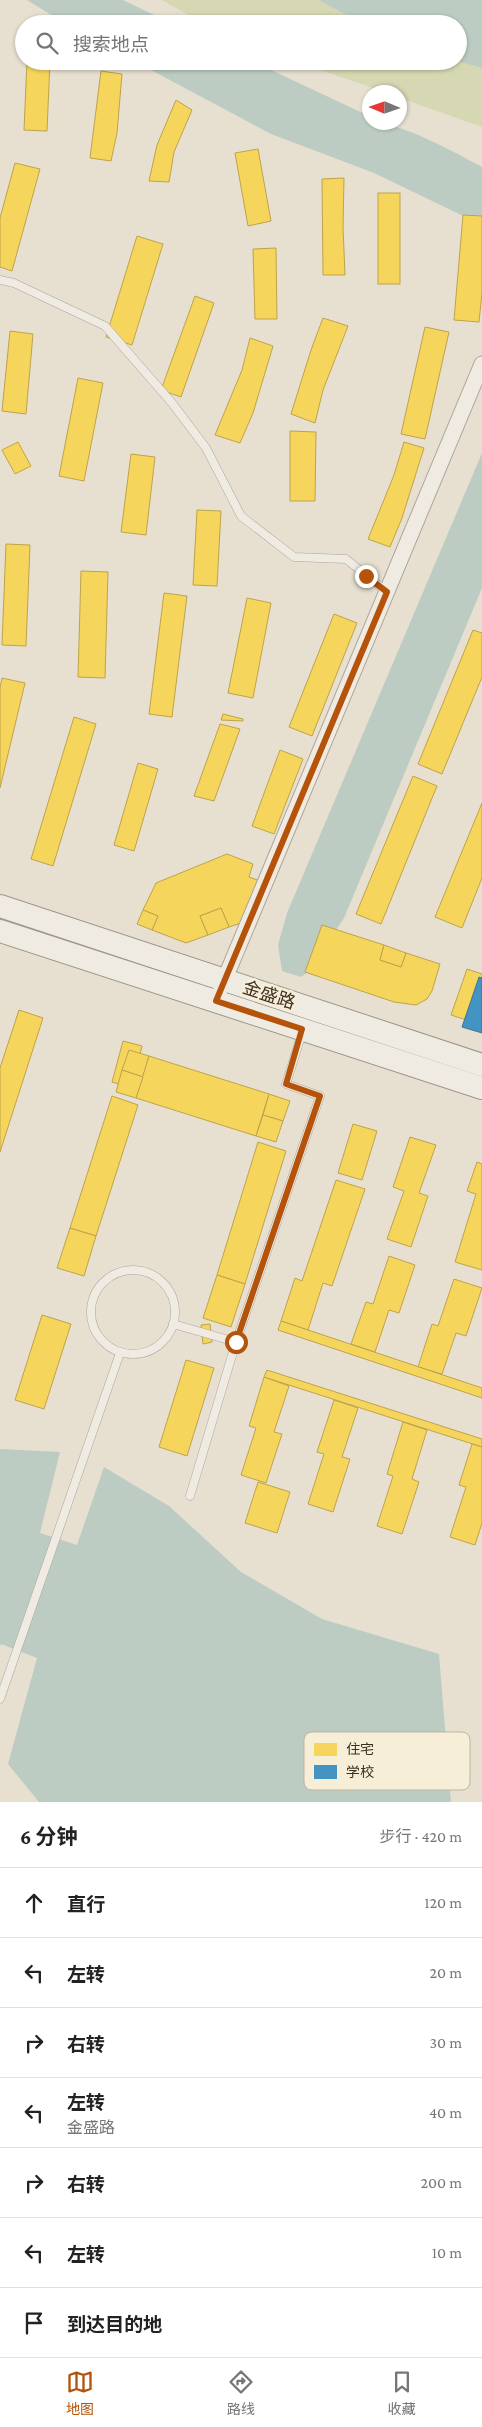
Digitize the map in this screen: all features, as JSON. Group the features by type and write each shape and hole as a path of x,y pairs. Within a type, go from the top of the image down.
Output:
{"street":[{"path":"216,1001 482,364"},
{"name":"金盛路","path":"0,906 482,1065"},
{"name":"金盛路","path":"0,932 482,1088"}],"lane":[{"path":"0,280 14,283 105,326 172,403 206,448 241,516 294,557 346,559 387,592"},
{"path":"190,1496 236,1342 320,1096 286,1084 302,1029"},
{"path":"129,1269 145,1271 160,1278 170,1291 175,1307 173,1324 166,1339 153,1349 137,1354 120,1353 106,1345 95,1332 90,1316 92,1299 100,1285 112,1274 129,1269"},
{"path":"173,1324 236,1342"},
{"path":"0,1699 120,1353"}],"green space":[{"path":"162,0 327,0 372,15 188,15"},
{"path":"467,46 482,51 482,127 407,100 407,85 364,85 320,70 467,70"}],"shaded area":[{"path":"27,0 123,0 154,15 51,15"},
{"path":"319,0 482,0 482,68 467,64 467,15 346,15"},
{"path":"151,70 271,70 362,113 362,130 406,130 427,139 482,167 482,225 374,173 271,134"},
{"path":"482,453 482,588 344,918 308,972 301,977 282,971 278,945 287,913"},
{"path":"0,1449 60,1452 40,1533 77,1545 104,1467 169,1506 241,1572 322,1619 439,1654 445,1732 304,1732 304,1790 450,1790 451,1802 39,1802 8,1764 37,1658 1,1644 0,1647"}],"building: 住宅":[{"path":"27,70 50,70 47,131 24,130"},
{"path":"101,71 122,74 117,133 111,161 90,158"},
{"path":"176,100 192,110 174,152 169,182 149,181 157,145"},
{"path":"258,149 271,221 248,226 235,153"},
{"path":"15,163 40,169 12,271 0,267 0,218"},
{"path":"344,178 343,227 345,275 323,275 322,179"},
{"path":"378,193 400,193 400,284 378,284"},
{"path":"463,215 482,216 482,293 479,322 454,320"},
{"path":"137,236 163,244 132,345 106,337"},
{"path":"276,248 277,319 255,319 253,249"},
{"path":"195,296 214,303 181,397 161,390"},
{"path":"323,318 348,326 323,390 315,423 291,414"},
{"path":"425,327 449,332 425,439 401,434"},
{"path":"10,331 33,334 26,414 2,411"},
{"path":"250,338 273,346 253,413 240,443 215,435 242,370"},
{"path":"78,378 103,383 84,481 59,476"},
{"path":"290,431 316,432 315,501 290,501"},
{"path":"18,442 31,466 15,474 2,450"},
{"path":"404,442 424,448 402,518 390,547 368,539 394,475"},
{"path":"131,454 155,457 146,535 121,532"},
{"path":"197,510 221,511 217,586 193,585"},
{"path":"6,544 30,545 26,646 2,645"},
{"path":"81,571 108,572 105,678 78,677"},
{"path":"164,593 187,596 172,717 149,714"},
{"path":"247,598 271,603 253,698 228,693"},
{"path":"334,614 357,623 312,736 289,727"},
{"path":"473,630 482,633 482,677 442,774 418,764"},
{"path":"2,678 25,683 0,788 0,688"},
{"path":"223,714 243,719 243,721 221,720"},
{"path":"74,717 96,724 53,866 31,859"},
{"path":"220,724 240,729 214,801 194,796"},
{"path":"280,750 303,759 274,834 252,826"},
{"path":"138,763 158,769 134,851 114,845"},
{"path":"413,776 437,786 381,924 356,914"},
{"path":"482,803 482,878 462,928 435,917"},
{"path":"227,854 253,864 249,877 263,882 250,920 229,927 221,908 200,916 208,935 186,943 152,930 158,916 143,910 156,883"},
{"path":"221,908 229,927 208,935 200,916"},
{"path":"143,910 158,916 152,930 137,924"},
{"path":"322,925 384,945 380,960 401,967 406,953 440,964 432,991 427,999 416,1005 394,1002 305,972"},
{"path":"384,945 406,953 401,967 380,960"},
{"path":"467,969 482,974 482,1025 451,1015"},
{"path":"19,1010 43,1018 0,1152 0,1068"},
{"path":"123,1041 142,1046 132,1088 112,1082"},
{"path":"129,1050 149,1056 143,1077 122,1070"},
{"path":"149,1056 269,1094 256,1136 136,1098"},
{"path":"122,1070 143,1077 136,1098 116,1092"},
{"path":"269,1094 290,1101 283,1121 263,1115"},
{"path":"112,1096 138,1105 96,1236 70,1228"},
{"path":"263,1115 283,1121 276,1142 256,1136"},
{"path":"353,1124 377,1131 362,1180 338,1173"},
{"path":"410,1137 436,1145 419,1193 428,1196 411,1247 387,1239 404,1191 393,1187"},
{"path":"258,1142 286,1151 245,1284 217,1275"},
{"path":"477,1162 482,1164 482,1270 455,1262 476,1194 467,1191"},
{"path":"336,1180 365,1189 332,1286 323,1283 308,1330 281,1321 295,1278 302,1281"},
{"path":"70,1228 96,1236 84,1276 57,1268"},
{"path":"389,1256 415,1265 399,1313 389,1310 375,1352 351,1344 366,1302 373,1304"},
{"path":"217,1275 245,1284 231,1327 203,1318"},
{"path":"454,1279 482,1288 466,1336 456,1333 442,1374 418,1367 432,1324 438,1326"},
{"path":"42,1315 71,1324 44,1409 15,1400"},
{"path":"281,1321 482,1388 482,1398 278,1330"},
{"path":"210,1324 212,1342 203,1344 201,1325"},
{"path":"186,1360 214,1368 187,1456 159,1447"},
{"path":"267,1370 482,1439 482,1447 264,1377"},
{"path":"264,1377 289,1386 274,1432 282,1434 266,1483 241,1475 256,1428 249,1426"},
{"path":"334,1400 358,1408 342,1457 350,1459 333,1512 308,1504 324,1454 317,1452"},
{"path":"403,1422 427,1430 412,1479 419,1482 402,1534 377,1526 393,1476 387,1474"},
{"path":"472,1444 482,1447 482,1523 475,1545 450,1537 466,1487 459,1485"},
{"path":"258,1482 290,1492 277,1533 245,1523"}],"building: 学校":[{"path":"479,977 482,978 482,1033 462,1027"}],"route":[{"path":"236,1342 320,1096 286,1084 302,1029 216,1001 387,592 366,576"}]}
